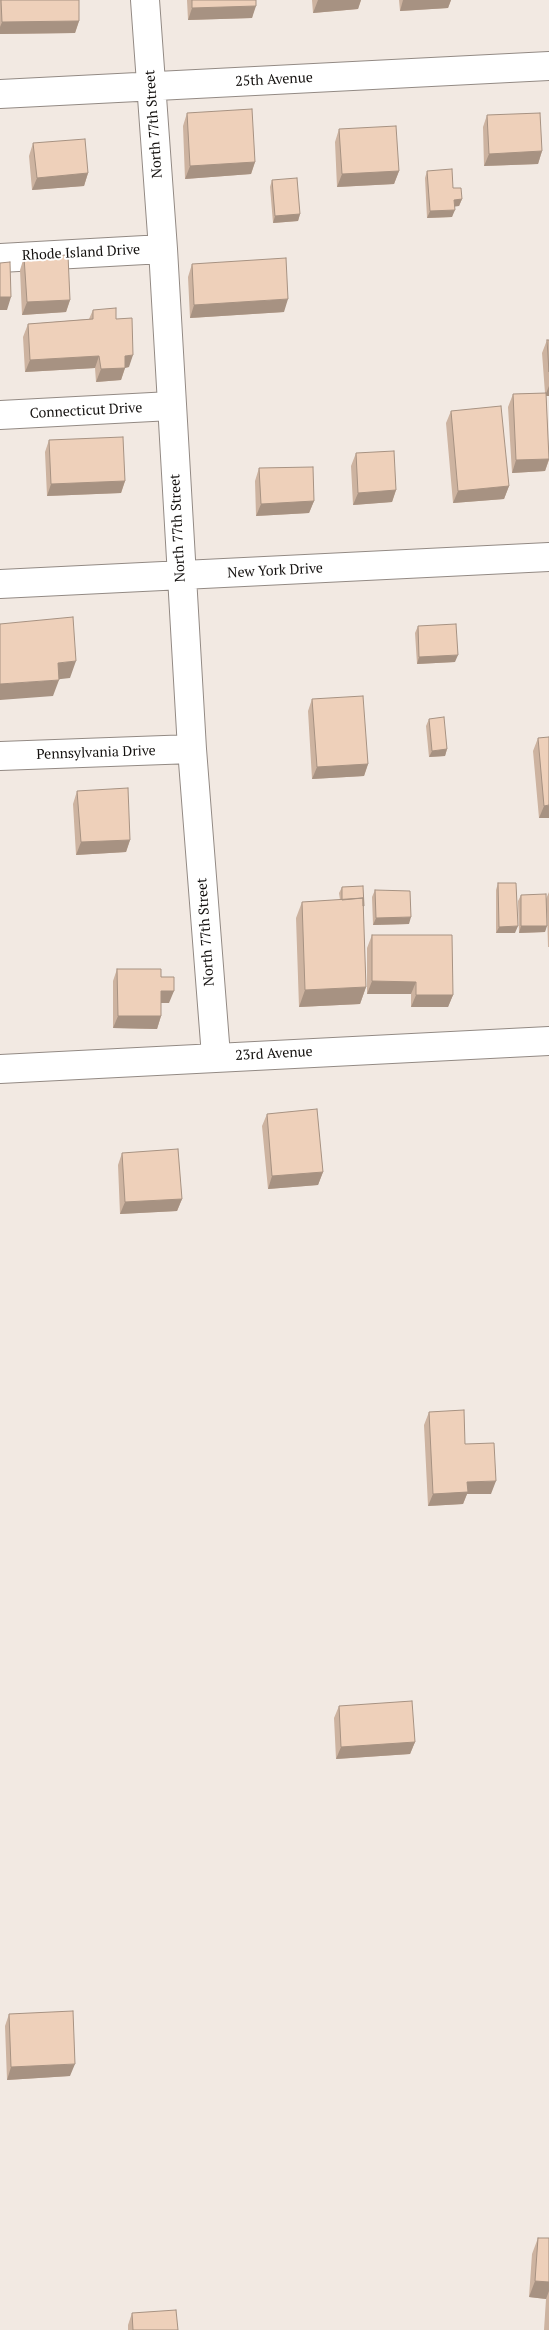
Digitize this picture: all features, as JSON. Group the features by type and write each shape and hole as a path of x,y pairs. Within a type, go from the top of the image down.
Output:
{"street":[{"name":"North 77th Street","path":"145,0 163,249 192,749 216,1056"},
{"name":"25th Avenue","path":"0,94 549,66"},
{"name":"Rhode Island Drive","path":"0,258 163,249"},
{"name":"Connecticut Drive","path":"0,416 171,406"},
{"name":"New York Drive","path":"0,584 549,557"},
{"name":"Pennsylvania Drive","path":"0,756 192,749"},
{"name":"23rd Avenue","path":"0,1069 216,1056 549,1040"}],"building":[{"path":"1,0 79,0 79,21 2,22"},
{"path":"192,0 256,0 256,6 192,8"},
{"path":"252,109 255,162 190,166 187,113"},
{"path":"540,113 542,151 489,154 487,115"},
{"path":"396,126 399,171 342,174 339,129"},
{"path":"85,139 88,173 37,178 33,143"},
{"path":"452,169 453,188 461,188 462,199 454,200 455,210 430,211 427,171"},
{"path":"297,178 300,214 275,216 272,180"},
{"path":"68,255 70,300 27,302 24,257"},
{"path":"286,258 288,299 194,305 192,264"},
{"path":"10,262 11,297 0,297 0,263"},
{"path":"116,308 116,319 132,318 133,355 125,356 125,368 101,369 99,356 30,360 28,324 93,319 93,310"},
{"path":"547,340 549,340 549,372"},
{"path":"546,393 549,459 516,460 513,394"},
{"path":"501,406 509,486 458,491 451,411"},
{"path":"123,437 125,481 51,484 49,440"},
{"path":"394,451 396,490 358,493 356,453"},
{"path":"313,467 314,501 261,504 259,468"},
{"path":"73,617 76,661 58,663 59,680 0,684 0,624"},
{"path":"456,624 458,655 419,657 418,626"},
{"path":"363,696 368,764 317,767 312,699"},
{"path":"444,717 447,749 432,751 429,719"},
{"path":"549,737 549,805 544,806 538,738"},
{"path":"128,788 130,840 81,842 77,791"},
{"path":"498,883 516,883 518,926 499,927"},
{"path":"363,886 364,906 363,898 342,900 342,887"},
{"path":"375,890 410,891 411,917 376,918"},
{"path":"546,894 547,926 521,926 521,895"},
{"path":"363,898 366,987 305,990 302,902"},
{"path":"372,935 452,935 453,995 416,995 416,982 372,981"},
{"path":"117,969 161,969 161,977 174,977 174,991 161,991 161,1016 118,1016"},
{"path":"317,1109 323,1172 272,1176 267,1114"},
{"path":"178,1149 182,1199 125,1202 122,1153"},
{"path":"464,1410 465,1444 494,1443 496,1481 467,1482 468,1492 433,1494 429,1412"},
{"path":"412,1701 415,1742 341,1747 339,1706"},
{"path":"73,2011 75,2064 11,2067 9,2014"},
{"path":"538,2238 549,2238 549,2282 535,2281"},
{"path":"176,2310 178,2330 133,2330 132,2313"}]}
